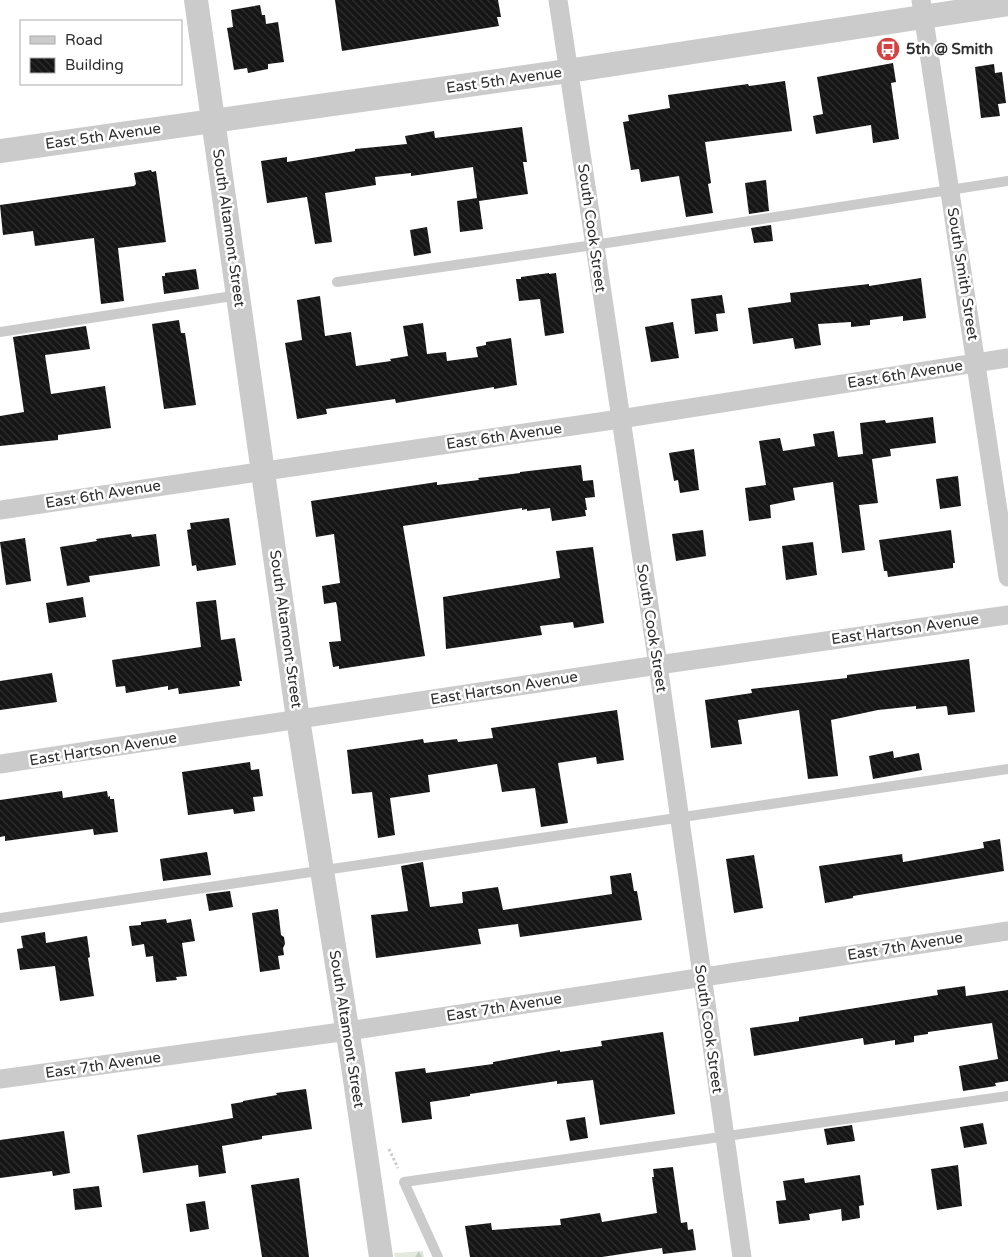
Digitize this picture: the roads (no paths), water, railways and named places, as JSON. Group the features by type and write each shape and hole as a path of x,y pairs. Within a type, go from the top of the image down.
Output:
{"street":[{"name":"South Altamont Street","path":"196,0 298,719 348,1030 381,1257"},
{"name":"South Cook Street","path":"558,0 658,664 742,1257"},
{"name":"East 5th Avenue","path":"0,151 568,71 922,8 1008,4"},
{"name":"South Smith Street","path":"922,8 1008,577"},
{"name":"East 6th Avenue","path":"0,510 620,419 1008,358"},
{"name":"East Hartson Avenue","path":"0,764 658,664 1008,615"},
{"name":"East 7th Avenue","path":"0,1079 348,1030 1008,931"}],"lane":[{"path":"337,282 594,245 1008,181"},
{"path":"0,332 239,295"},
{"path":"0,918 1008,769"},
{"path":"438,1257 404,1182 1008,1096"}],"place":[{"name":"5th @ Smith","path":"888,49"}]}
